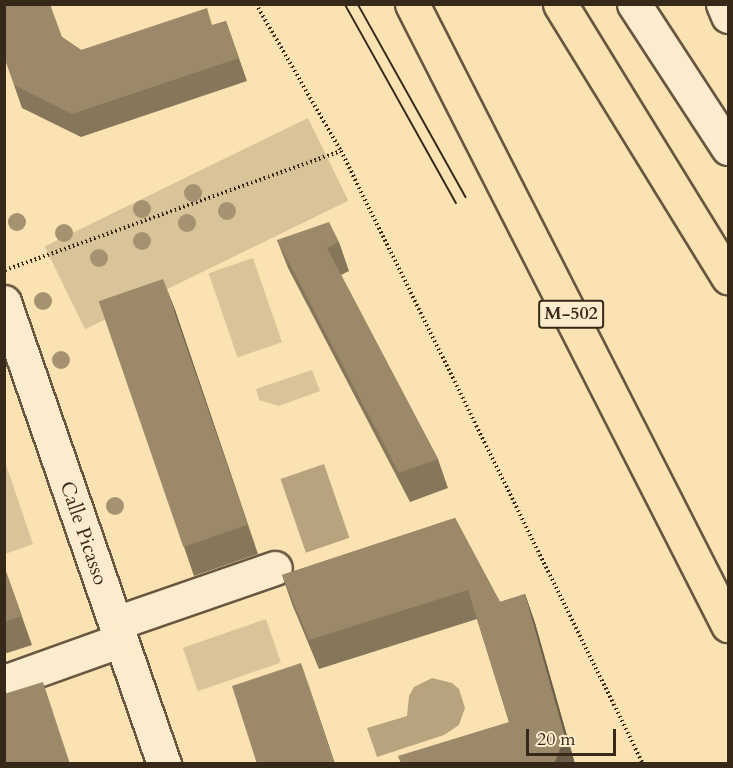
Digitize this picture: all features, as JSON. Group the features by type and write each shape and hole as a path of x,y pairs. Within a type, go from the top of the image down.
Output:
{"highway":[{"name":"M-502","path":"411,4 729,625"},
{"path":"560,4 729,277"}],"street":[{"path":"634,4 729,148"},
{"path":"723,4 729,16"},
{"name":"Calle Picasso","path":"4,302 164,764"},
{"path":"4,682 118,631 275,568"}],"path":[{"path":"256,4 341,151 643,764"},
{"path":"4,270 341,151"}],"shaded area":[{"path":"308,118 348,201 85,329 45,246"},
{"path":"253,258 282,342 238,357 209,273"},
{"path":"312,370 320,391 279,406 259,400 256,389"},
{"path":"4,459 33,544 5,554 4,554"},
{"path":"324,464 349,538 306,553 281,479"},
{"path":"266,619 281,662 198,691 183,648"},
{"path":"432,678 452,683 459,689 465,708 459,725 444,735 377,757 367,728 407,716 409,696 414,687"}],"building":[{"path":"4,4 50,4 62,37 81,50 207,8 212,25 226,21 239,58 72,114 14,85 4,57"},
{"path":"329,222 339,242 327,248 438,459 399,473 277,240"},
{"path":"163,279 248,525 183,547 99,301"},
{"path":"455,518 500,602 525,594 565,737 554,764 401,764 398,756 509,722 468,590 309,640 282,575"},
{"path":"4,566 22,616 4,622"},
{"path":"301,663 334,764 257,764 232,686"},
{"path":"43,682 70,764 4,764 4,694"}],"tram line":[{"path":"345,4 456,203"},
{"path":"358,4 466,197"}]}
